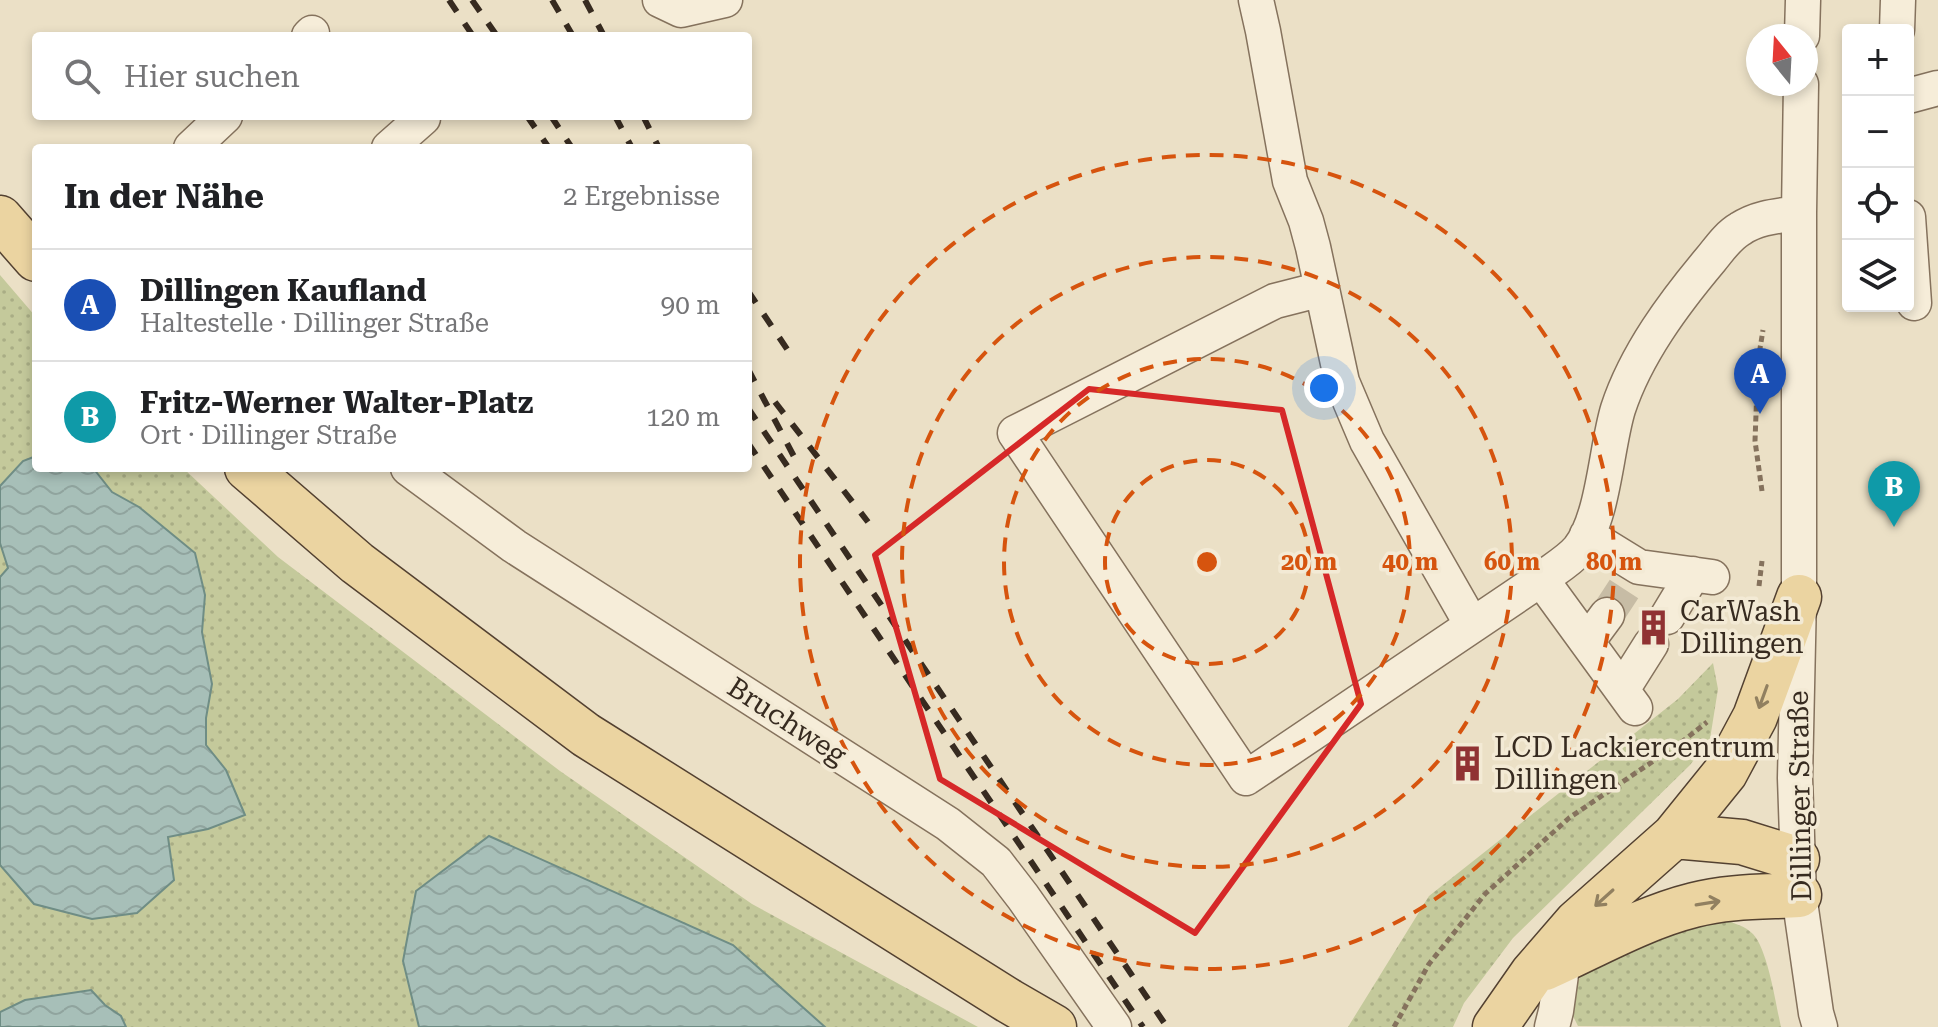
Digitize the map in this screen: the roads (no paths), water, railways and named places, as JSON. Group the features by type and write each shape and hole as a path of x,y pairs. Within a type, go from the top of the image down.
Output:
{"main road":[{"path":"0,218 32,254"},
{"path":"252,472 357,563 586,735 1054,1027"},
{"path":"1495,1027 1548,967 1577,922 1674,836 1725,773 1755,717 1799,597"},
{"path":"1674,836 1742,842 1798,877"},
{"path":"1548,967 1666,914 1696,904 1734,898 1798,877"}],"street":[{"path":"660,0 681,10 725,0"},
{"path":"1256,0 1290,181 1306,221 1342,382 1367,441 1472,625"},
{"path":"1802,24 1803,0"},
{"path":"1897,24 1898,0"},
{"path":"1914,94 1938,88"},
{"name":"Dillinger Straße","path":"1801,96 1799,597 1795,778 1798,877 1820,1027"},
{"path":"195,144 221,120"},
{"path":"394,144 421,120"},
{"path":"1322,289 1275,301 1015,433 1246,778 1541,579 1577,551 1587,535 1626,387 1669,312 1734,233 1758,220 1799,213"},
{"name":"Bruchweg","path":"413,472 514,546 948,824 996,862 1114,1027"},
{"path":"1587,535 1623,590"},
{"path":"1541,579 1587,642 1629,699 1659,630 1702,575 1623,590 1587,642"},
{"path":"1548,967 1556,1011 1552,1027"}],"water":[{"path":"32,458 32,472 96,472 112,492 139,507 195,553 205,595 202,632 212,684 206,718 206,745 226,770 245,815 208,829 168,837 174,880 137,913 92,919 34,904 0,865 0,577 8,568 0,543 0,486 23,461"},
{"path":"489,836 733,945 825,1027 419,1027 403,961 416,891"},
{"path":"91,990 121,1016 126,1027 0,1027 0,1012 25,1000"}],"tunnel":[{"path":"1607,615 1624,589"}],"railway":[{"path":"449,0 470,32"},
{"path":"472,0 494,32"},
{"path":"552,0 571,32"},
{"path":"585,0 602,32"},
{"path":"530,120 546,144"},
{"path":"554,120 569,144"},
{"path":"617,120 630,144"},
{"path":"645,120 657,144"},
{"path":"752,297 789,352"},
{"path":"752,377 800,468"},
{"path":"775,402 868,522"},
{"path":"752,414 1167,1027"},
{"path":"752,449 1143,1027"}],"place":[{"name":"Dillingen Kaufland","path":"1760,414"},
{"name":"Fritz-Werner Walter-Platz","path":"1894,527"},
{"name":"CarWash Dillingen","path":"1654,627"},
{"name":"LCD Lackiercentrum Dillingen","path":"1468,763"}]}
